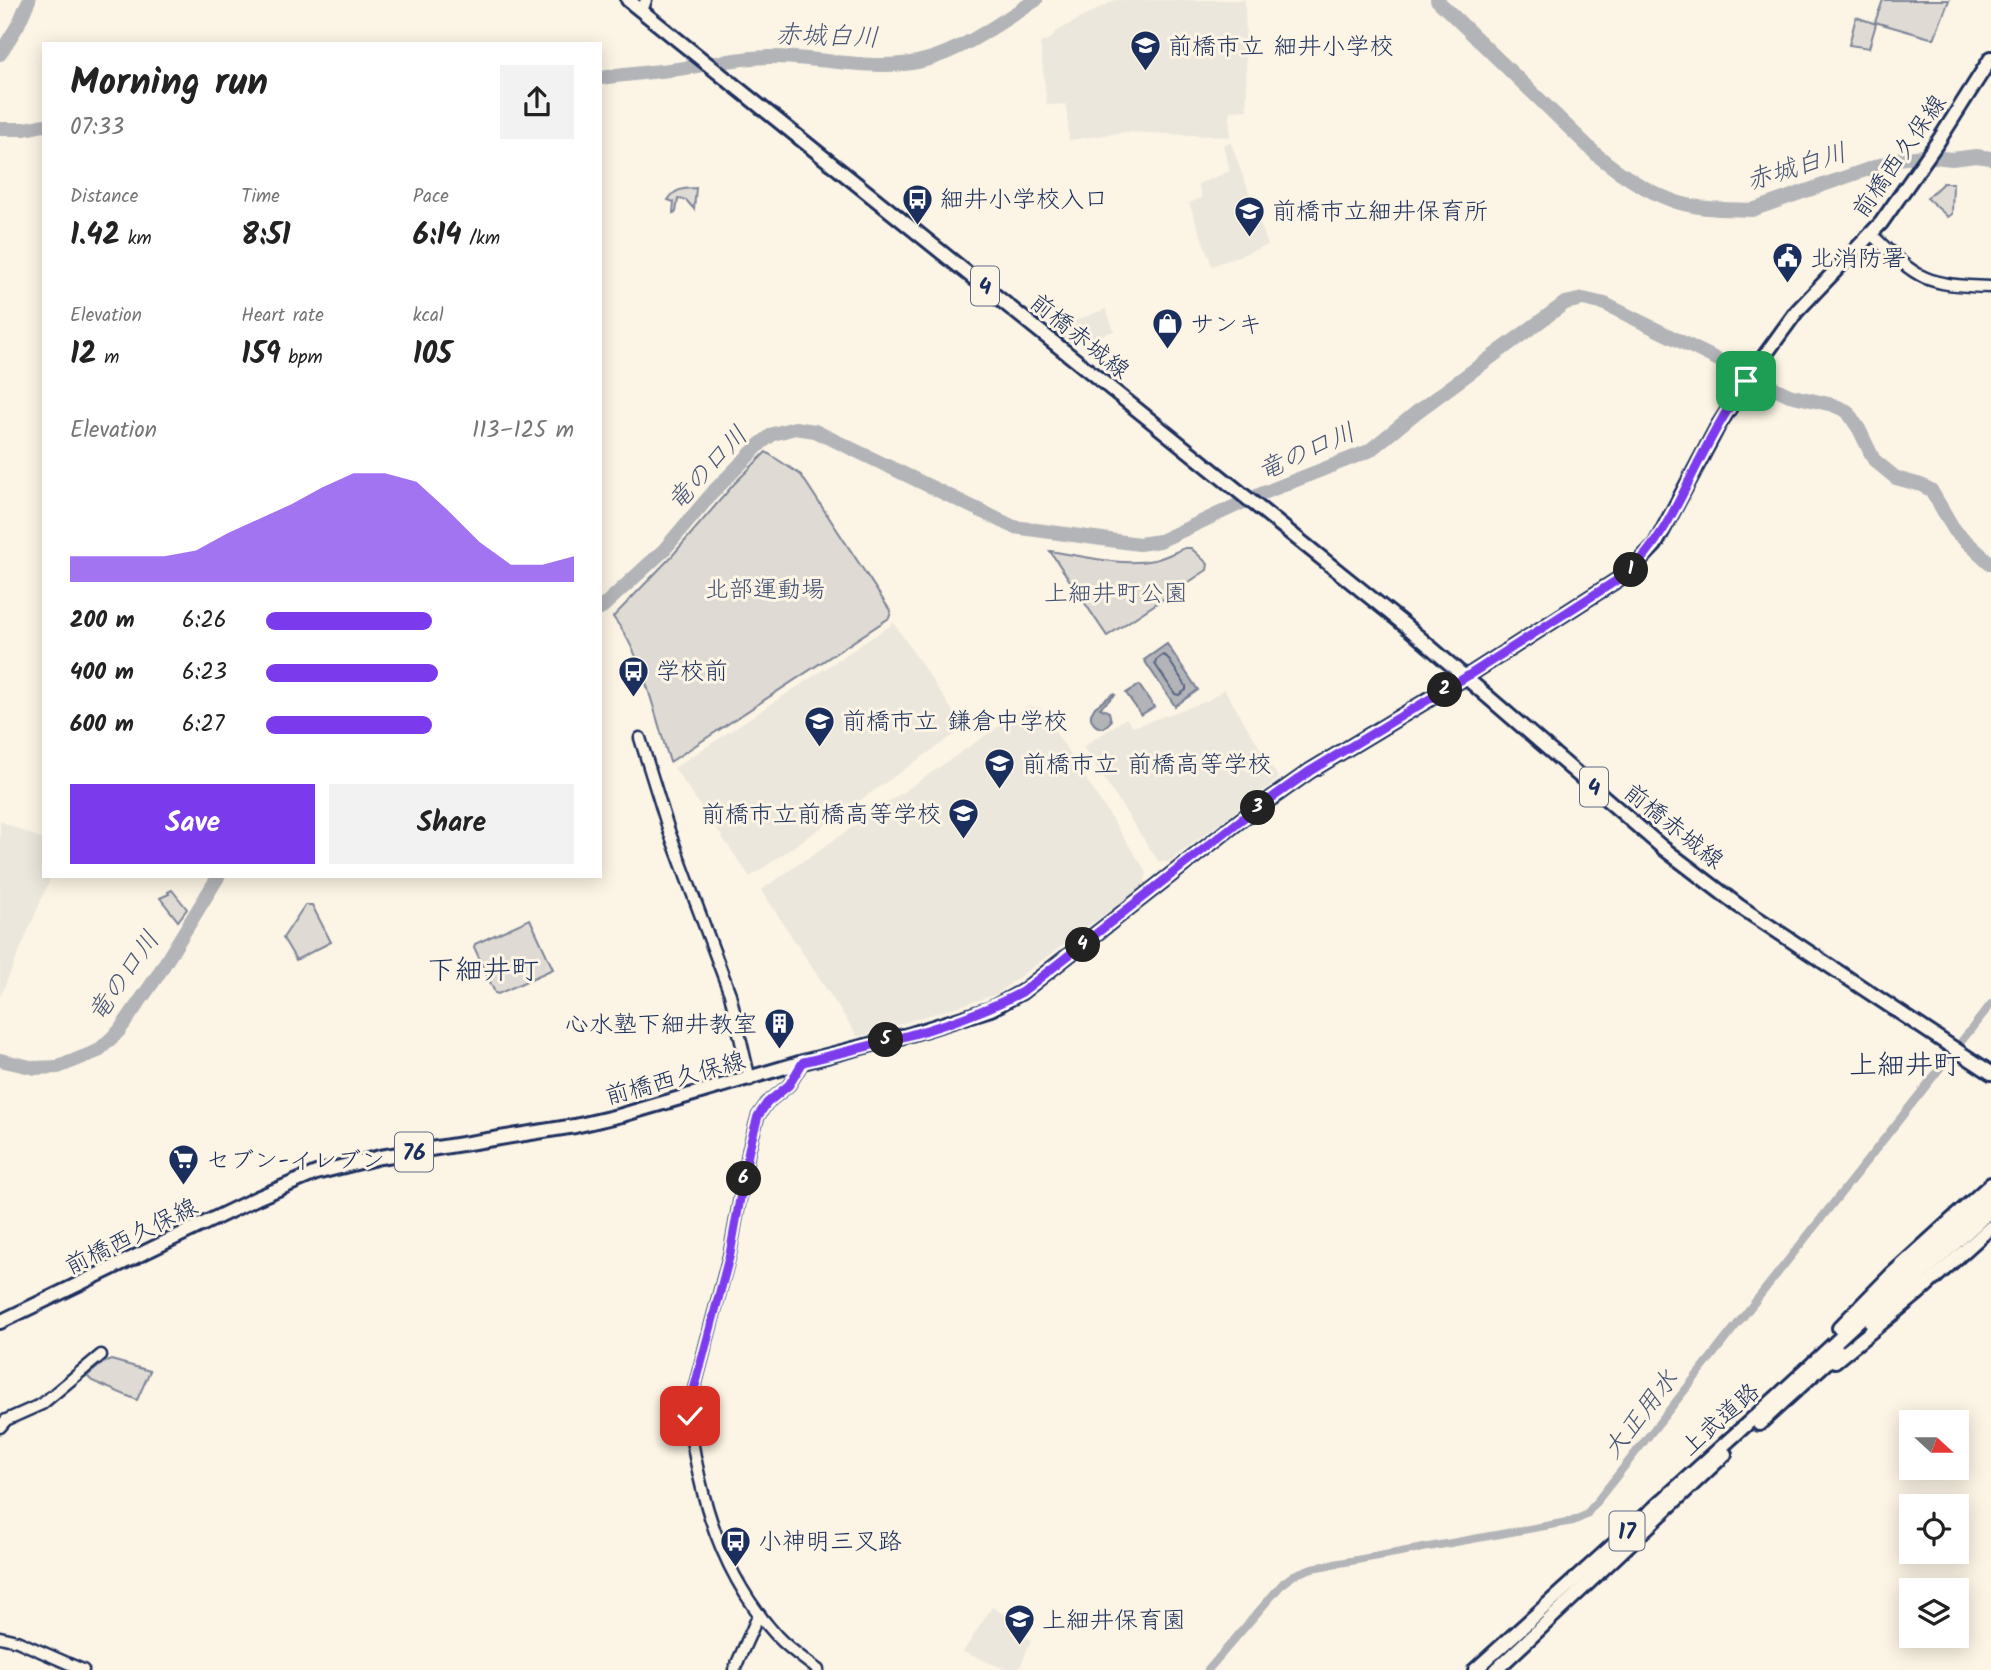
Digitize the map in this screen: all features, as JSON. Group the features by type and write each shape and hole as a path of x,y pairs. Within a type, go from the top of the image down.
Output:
{"main road":[{"name":"4","path":"628,0 644,6"},
{"name":"前橋赤城線","path":"644,6 695,54 1466,677 1663,848 1740,905 1991,1073"},
{"name":"前橋西久保線","path":"0,1322 257,1198 316,1174 380,1157 587,1123 655,1107 991,1009 1022,992 1242,819 1310,771 1466,677 1628,573 1646,556 1662,534 1718,425 1750,376 1797,311 1871,234 1937,142 1991,58"},
{"name":"17","path":"1782,1398 1891,1275 1991,1184"},
{"name":"上武道路","path":"1496,1670 1716,1463 1991,1197"},
{"name":"上武道路","path":"1475,1670 1991,1210"},
{"name":"17","path":"1782,1398 1917,1294 1991,1227"}],"street":[{"path":"1871,234 1908,270 1919,277 1939,284 1991,287"},
{"path":"640,738 669,831 730,994 750,1080"},
{"path":"803,1062 789,1085 767,1103 758,1116 749,1149 730,1254 691,1401 690,1416 691,1441 713,1531 731,1569 759,1614 779,1638 818,1670"},
{"path":"0,1427 6,1420 42,1404 102,1355"},
{"path":"734,1670 759,1614"},
{"path":"0,1637 17,1641 83,1670"}],"shaded area":[{"name":"前橋市立 細井小学校","path":"1115,0 1245,0 1247,110 1230,111 1230,137 1126,132 1069,140 1066,104 1047,105 1040,43"},
{"path":"1231,143 1268,245 1212,266 1189,203 1202,198 1198,184 1230,171 1223,144"},
{"path":"1106,309 1114,331 1066,347 1047,331"},
{"name":"前橋市立 鎌倉中学校","path":"894,623 964,728 750,877 674,768"},
{"path":"1224,689 1279,779 1168,862 1158,861 1083,747 1126,718 1133,727 1207,701"},
{"name":"前橋市立 前橋高等学校","path":"1028,706 1040,708 1147,873 1144,885 995,995 858,1037 761,890"},
{"path":"0,821 42,839 42,878 51,878 0,997"},
{"path":"992,1607 1015,1621 1011,1630 1031,1640 1019,1670 1007,1670 963,1652"}],"green space":[{"path":"1883,0 1949,0 1934,39 1875,22"},
{"path":"1856,17 1876,24 1869,48 1849,45"},
{"path":"1943,183 1953,183 1952,214 1948,217 1927,198"},
{"path":"696,188 694,209 686,200 678,199 676,212 673,213 674,202 668,200 671,196 680,190"},
{"name":"北部運動場","path":"766,452 801,475 891,612 889,618 670,762 633,649 613,617"},
{"name":"上細井町公園","path":"1191,548 1208,564 1207,570 1107,636 1050,551 1102,560 1141,562 1158,559"},
{"path":"172,890 187,909 178,921 160,898"},
{"path":"305,905 312,905 331,942 296,960 283,938"},
{"path":"530,919 553,969 495,993 475,944"},
{"path":"111,1360 150,1371 137,1400 92,1381 87,1376"}],"water":[{"path":"1167,644 1198,690 1175,706 1144,660"},
{"path":"1139,685 1154,707 1141,715 1126,693"},
{"path":"1115,695 1100,708 1109,712 1111,721 1104,728 1098,727 1091,714 1095,707"}],"waterway":[{"path":"0,54 18,25 29,0"},
{"name":"赤城白川","path":"602,78 759,57 789,57 871,65 910,63 957,48 1036,0"},
{"name":"赤城白川","path":"1437,0 1597,155 1642,186 1691,206 1752,210 1897,159 1924,156 1952,159 1976,156 1991,158"},
{"name":"赤城白川","path":"0,129 25,129 42,125"},
{"name":"竜の口川","path":"602,607 663,551 714,491 773,434 795,428 815,431 1014,527 1139,544 1160,541 1261,494 1369,451 1418,411 1565,303 1583,299 1605,304 1789,395 1847,411 1874,460 1896,478 1931,490 1955,531 1991,564"},
{"name":"竜の口川","path":"0,1060 35,1068 58,1067 98,1051 119,1031 156,978 217,878"},
{"name":"大正用水","path":"1208,1670 1283,1583 1294,1575 1312,1568 1573,1521 1586,1515 1991,1004"}],"place":[{"name":"前橋市立 細井小学校","path":"1145,73"},
{"name":"細井小学校入口","path":"917,226"},
{"name":"前橋市立細井保育所","path":"1249,238"},
{"name":"北消防署","path":"1787,285"},
{"name":"サンキ","path":"1167,351"},
{"name":"学校前","path":"633,698"},
{"name":"前橋市立 鎌倉中学校","path":"819,748"},
{"name":"前橋市立 前橋高等学校","path":"999,791"},
{"name":"前橋市立前橋高等学校","path":"964,841"},
{"name":"心水塾下細井教室","path":"780,1051"},
{"name":"セブン-イレブン","path":"183,1187"},
{"name":"小神明三叉路","path":"735,1568"},
{"name":"上細井保育園","path":"1019,1647"}],"district":[{"name":"下細井町","path":"483,969"},
{"name":"上細井町","path":"1905,1064"}],"route":[{"path":"690,1416 691,1401 730,1254 749,1149 758,1116 767,1103 789,1085 803,1062 908,1035 991,1009 1022,992 1242,819 1310,771 1466,677 1628,573 1646,556 1662,534 1718,425 1746,381"}]}
